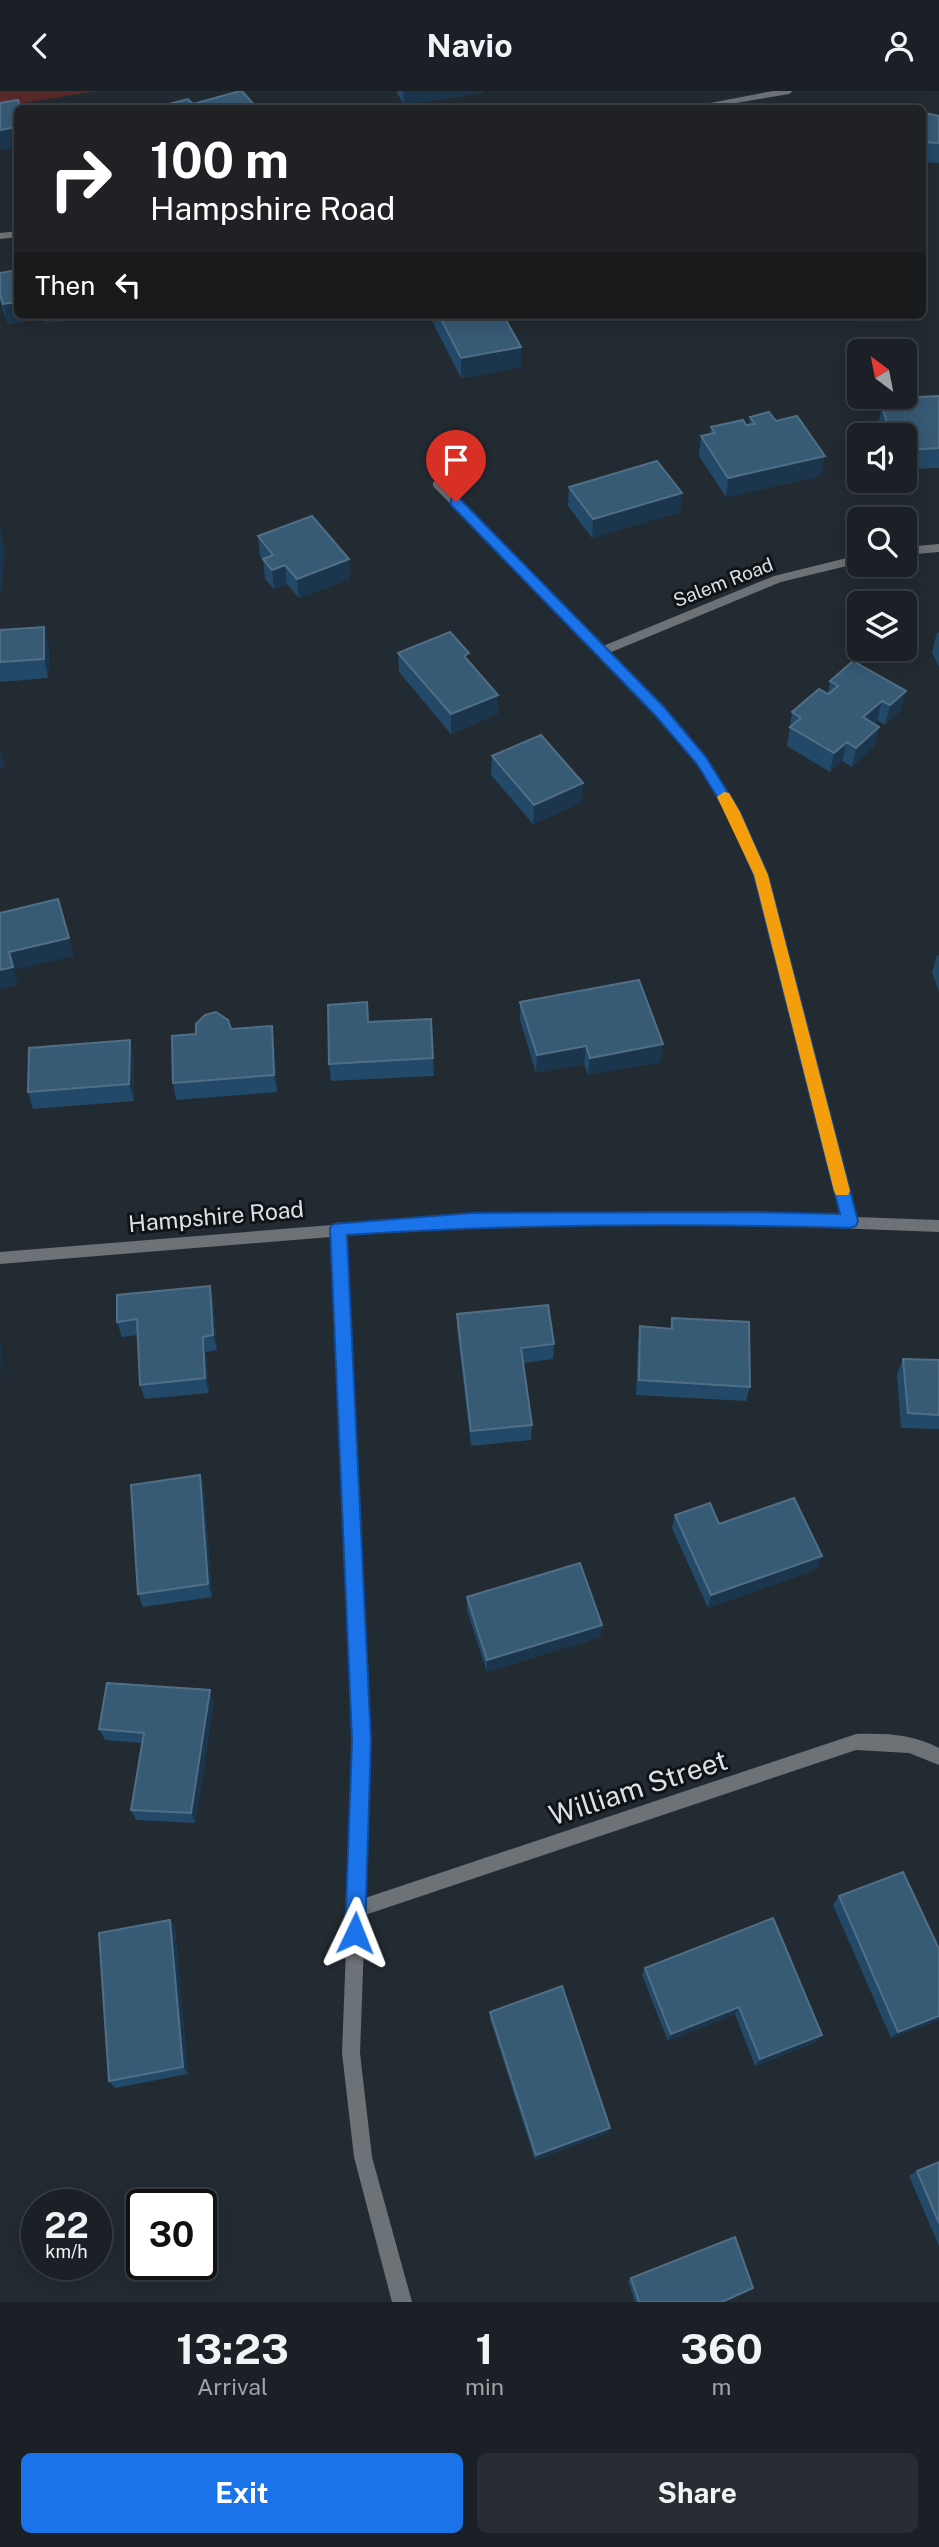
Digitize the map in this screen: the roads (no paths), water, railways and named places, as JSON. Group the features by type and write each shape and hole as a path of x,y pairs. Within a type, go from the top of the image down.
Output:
{"street":[{"path":"706,105 789,91"},
{"path":"437,484 603,651 701,761 733,812 761,875 850,1221"},
{"path":"917,550 939,548"},
{"name":"Salem Road","path":"603,651 778,579 847,562"},
{"name":"Hampshire Road","path":"0,1258 338,1228 483,1220 756,1219 939,1226"},
{"path":"338,1228 362,1741 351,2053 363,2157 402,2302"},
{"name":"William Street","path":"355,1910 856,1742 889,1741 928,1750 939,1757"}]}
